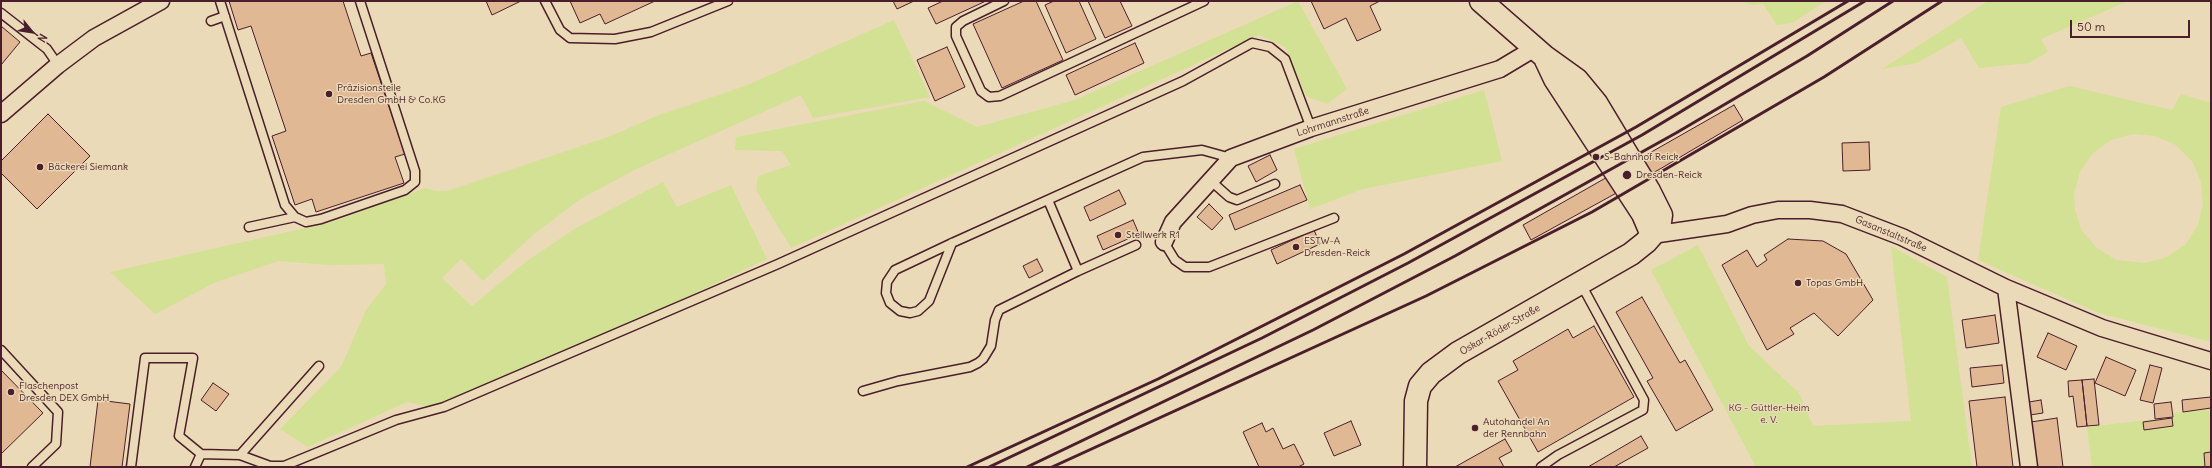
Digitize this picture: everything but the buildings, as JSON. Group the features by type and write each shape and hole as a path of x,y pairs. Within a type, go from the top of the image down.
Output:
{"street":[{"path":"1,114 58,65 94,38 160,1"},
{"path":"1481,1 1540,52 1577,80 1596,103 1649,191 1661,215 1658,227 1652,235"},
{"name":"Lohrmannstraße","path":"1164,242 1173,222 1231,158 1311,128 1500,70 1540,52"},
{"name":"Gasanstaltstraße","path":"1652,235 1726,224 1752,215 1778,210 1810,210 1842,214 1902,237 2006,288 2102,328 2211,361"},
{"name":"Oskar-Röder-Straße","path":"1415,467 1416,401 1420,386 1431,373 1458,353 1581,284 1631,254 1652,235"},
{"path":"2006,288 2029,467"}],"lane":[{"path":"220,1 285,205 295,217 306,222 321,219 405,190 415,182 415,171 360,1"},
{"path":"545,1 560,30 570,38 616,39 651,32 716,3 728,1"},
{"path":"1004,1 963,21 956,27 956,36 981,91 989,98 1000,96 1204,1"},
{"path":"1,13 47,49 58,65"},
{"path":"211,21 225,16"},
{"path":"131,467 145,358 193,358 179,436 201,454 240,455 270,466 284,466 396,420 444,407 786,261 1183,81 1252,43 1270,48 1285,59 1311,128"},
{"path":"952,243 929,301 918,311 910,313 900,311 890,303 886,293 887,282 895,270 952,243 1143,157 1202,150 1231,158"},
{"path":"1211,181 1224,194 1237,200 1275,184"},
{"path":"1048,200 1078,271"},
{"path":"248,228 295,217"},
{"path":"1164,242 1175,260 1185,268 1209,267 1334,218"},
{"path":"863,391 898,381 970,367 978,363 983,359 991,346 994,320 999,310 1078,271 1136,245"},
{"path":"1541,467 1558,455 1643,410 1644,400 1581,284"},
{"path":"1,350 58,412 56,444 32,467"},
{"path":"240,455 319,366"},
{"path":"195,467 201,454"}],"green space":[{"path":"1298,1 1347,89 1327,104 1306,96 1285,47 1259,35 791,248 756,190 758,176 791,165 782,151 735,150 736,137 924,101 977,127 1075,100"},
{"path":"1740,1 1826,1 1792,23 1777,25 1763,4 1752,5"},
{"path":"1988,1 2128,1 2041,39 2048,52 2029,63 1979,68 1961,38 1917,63 1882,69"},
{"path":"894,20 930,97 813,118 801,95 634,170 579,200 533,235 483,281 461,259 442,278 472,306 527,261 576,228 663,182 677,207 731,185 767,259 647,316 431,407 407,402 308,447 280,429 341,367 366,310 386,284 384,264 329,265 278,261 214,283 155,314 110,272 332,222 425,188 437,191 447,191 608,137 659,115 745,86"},
{"path":"2069,86 2172,110 2181,94 2211,103 2211,342 2099,313 1978,260 2001,107","holes":["2133,134 2155,136 2176,145 2192,161 2201,182 2203,204 2198,225 2186,244 2167,257 2146,263 2116,260 2097,248 2082,231 2075,210 2074,193 2080,172 2093,153 2111,140"]},
{"path":"1484,90 1502,161 1363,189 1310,209 1294,149"},
{"name":"KG - Güttler-Heim e. V.","path":"1698,245 1749,346 1799,393 1813,426 1911,421 1891,246 1947,277 1972,467 1756,467 1651,270"},
{"path":"2211,409 2211,467 2092,467 2087,427 2173,417 2173,413"}],"railway":[{"path":"967,467 1158,379 1404,254 1636,127 1848,1"},
{"path":"989,467 1262,338 1408,263 1642,135 1865,1"},
{"path":"1027,467 1313,330 1455,256 1676,133 1807,56 1893,1"},
{"path":"1052,467 1426,296 1592,212 1824,77 1942,1"}],"place":[{"name":"Präzisionsteile Dresden GmbH & Co.KG","path":"329,94"},
{"name":"S-Bahnhof Reick","path":"1596,157"},
{"name":"Bäckerei Siemank","path":"40,167"},
{"name":"Dresden-Reick","path":"1627,175"},
{"name":"Stellwerk R1","path":"1118,235"},
{"name":"ESTW-A Dresden-Reick","path":"1296,247"},
{"name":"Topas GmbH","path":"1798,283"},
{"name":"Flaschenpost Dresden DEX GmbH","path":"11,392"},
{"name":"Autohandel An der Rennbahn","path":"1475,428"}]}
